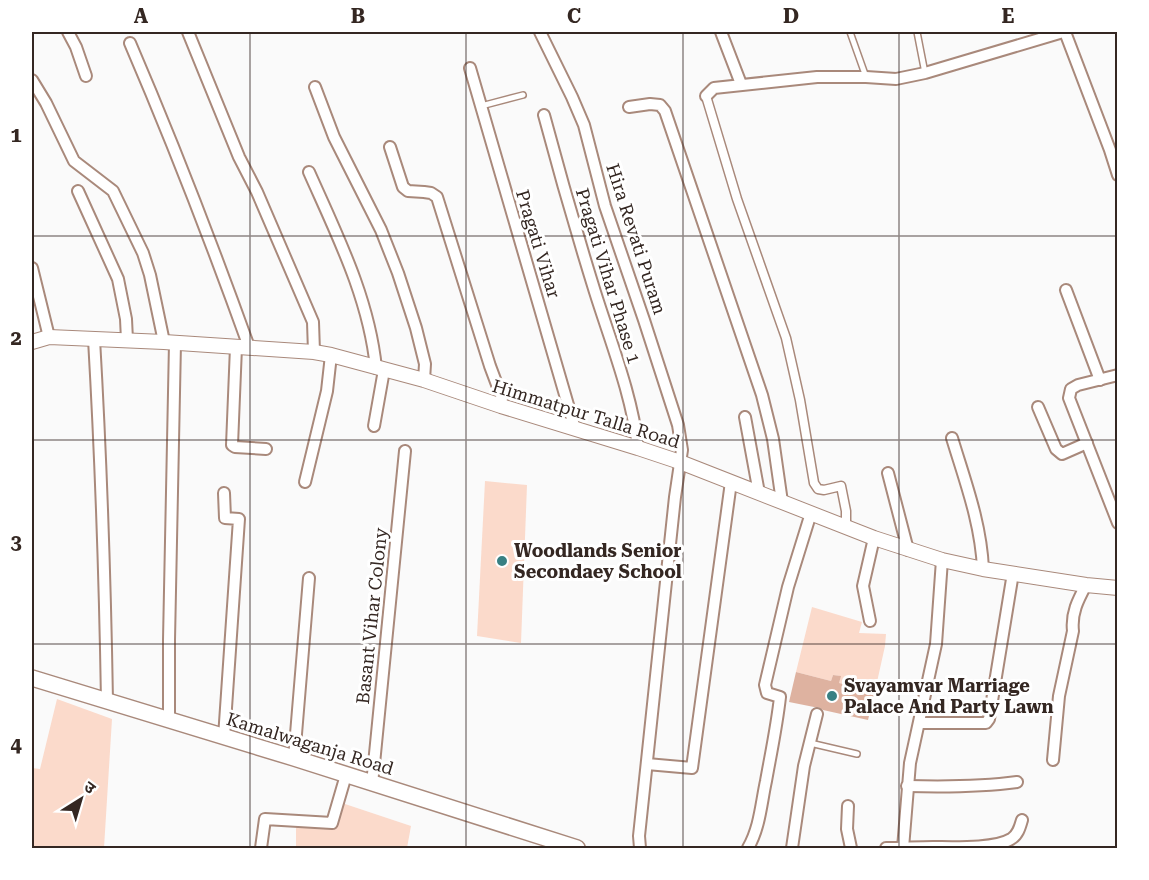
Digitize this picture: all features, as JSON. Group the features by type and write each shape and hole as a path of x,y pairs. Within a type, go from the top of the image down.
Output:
{"main road":[{"name":"Kamalwaganja Road","path":"32,678 294,758 577,849"}],"street":[{"path":"68,32 86,76"},
{"path":"188,32 239,157 257,192 313,322 314,352"},
{"name":"Hira Revati Puram","path":"540,32 585,125 605,206 678,426 682,450 639,836 640,849"},
{"path":"721,32 741,84"},
{"path":"846,526 846,511 841,486 824,490 818,489 814,483 800,400 786,338 737,199 706,96 714,88 818,77 896,79 925,73 1064,32 1118,175"},
{"path":"130,43 190,186 242,347 232,445 266,449"},
{"name":"Pragati Vihar","path":"470,68 575,429"},
{"path":"32,80 46,103 74,161 113,191 146,264 169,342 170,720"},
{"path":"315,87 334,137 381,230 398,273 425,364 424,380"},
{"path":"629,107 660,105 665,111 762,395 773,439 782,502"},
{"name":"Pragati Vihar Phase 1","path":"544,115 572,217 625,389 636,428 638,447"},
{"path":"390,147 403,187 408,191 431,193 437,197 502,398 501,406"},
{"path":"309,172 360,291 380,369 374,426"},
{"path":"78,190 118,279 126,319 127,340"},
{"path":"32,268 49,337"},
{"path":"1066,290 1100,380"},
{"name":"Himmatpur Talla Road","path":"32,342 49,337 127,340 331,355 424,380 501,406 638,447 908,550 983,569 1118,588"},
{"path":"94,339 105,571 107,701"},
{"path":"305,482 327,392 331,355"},
{"path":"1118,375 1078,385 1071,389 1069,398 1118,523"},
{"path":"1038,407 1056,449 1062,454 1087,444"},
{"path":"745,417 759,493"},
{"path":"952,438 977,520 983,569"},
{"name":"Basant Vihar Colony","path":"372,784 405,451"},
{"path":"888,473 908,550"},
{"path":"647,764 692,768 731,482"},
{"path":"224,493 225,518 239,519 224,737"},
{"path":"748,849 755,836 762,810 780,697 767,693 765,685 788,587 812,513"},
{"path":"870,621 863,585 874,538"},
{"path":"903,848 910,763 936,644 942,560"},
{"path":"920,723 986,723 989,719 1013,573"},
{"path":"294,758 309,578"},
{"path":"1053,760 1059,696 1073,631 1074,609 1086,585"},
{"path":"792,849 804,766 817,714"},
{"path":"261,849 265,819 332,823 346,775"},
{"path":"907,786 992,786 1017,782"},
{"path":"848,806 847,830 851,849"},
{"path":"886,849 956,848 1004,842 1019,831 1022,820"}],"lane":[{"path":"850,32 866,77"},
{"path":"917,32 925,73"},
{"path":"481,106 523,95"},
{"path":"810,743 857,754"}],"shaded area":[{"path":"485,481 527,485 521,643 477,636"},
{"path":"812,607 862,622 859,633 886,634 875,691 839,683 840,676 833,675 831,681 796,672"},
{"path":"57,699 112,719 104,848 32,848 32,768 40,769"},
{"path":"342,803 411,826 407,848 296,848 296,824 335,828"}],"building":[{"name":"Svayamvar Marriage Palace And Party Lawn","path":"796,672 831,681 833,675 841,676 839,683 875,691 868,720 789,702"}],"place":[{"name":"Woodlands Senior Secondaey School","path":"502,561"},
{"name":"Svayamvar Marriage Palace And Party Lawn","path":"832,696"}]}
